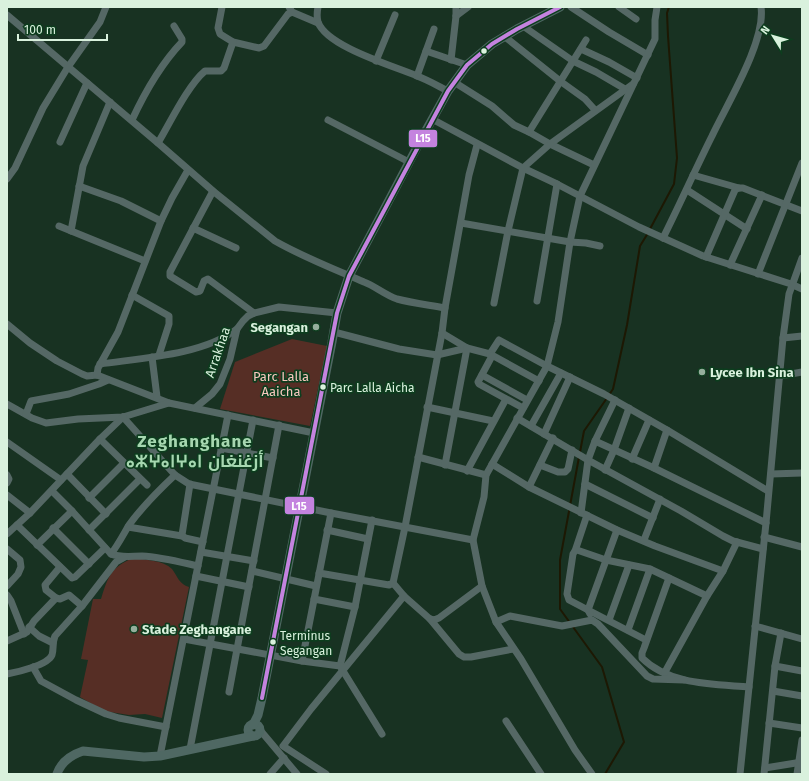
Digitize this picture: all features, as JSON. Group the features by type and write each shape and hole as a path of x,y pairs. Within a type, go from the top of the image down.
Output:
{"main road":[{"path":"58,774 67,759 83,751 144,757 160,756 229,740 255,730 337,313 349,276 432,119 448,91 467,65 504,36 560,7"}],"street":[{"path":"7,179 15,168 43,108 68,67 100,22 106,7"},
{"path":"222,7 218,30 220,34 233,42 256,48 262,48 288,14 290,9 318,23 327,34 354,51 417,76 448,91"},
{"path":"318,7 318,23"},
{"path":"451,60 456,7"},
{"path":"456,16 468,7"},
{"path":"571,7 648,55"},
{"path":"619,7 636,19"},
{"path":"592,774 496,622 482,586 473,540 484,497 486,475 547,366 558,322 570,242 580,196 655,39 657,7"},
{"path":"663,238 748,62 761,24 761,7"},
{"path":"7,15 132,120 188,170 275,241 349,276 366,282 395,298 417,304 445,308"},
{"path":"376,61 395,15"},
{"path":"132,120 157,72 182,42 182,39 174,26"},
{"path":"523,26 573,61 596,72 625,90"},
{"path":"417,76 434,29"},
{"path":"504,36 585,99 595,110"},
{"path":"529,132 586,40"},
{"path":"158,143 187,94 204,72 221,71 224,68 233,42"},
{"path":"581,49 609,62 636,80"},
{"path":"426,51 467,65"},
{"path":"494,304 508,231 523,168 550,144 595,110 625,90 636,80"},
{"path":"454,82 492,106 514,125 594,165"},
{"path":"60,142 87,83"},
{"path":"71,231 83,166 110,102"},
{"path":"432,119 523,168 656,235 706,257 791,284 802,289"},
{"path":"328,120 409,162"},
{"path":"393,583 442,333 445,308 469,175 477,144"},
{"path":"758,274 802,163"},
{"path":"97,375 100,364 118,332 161,221 188,170"},
{"path":"693,175 739,188 802,211"},
{"path":"537,301 557,184"},
{"path":"79,186 121,201 161,221"},
{"path":"706,257 726,214 735,190 739,188"},
{"path":"687,190 726,214 746,229"},
{"path":"213,191 170,272 170,276 196,292 200,290 204,281 208,279 254,313"},
{"path":"730,265 762,196"},
{"path":"461,223 600,246"},
{"path":"59,226 145,261"},
{"path":"193,228 236,248"},
{"path":"740,774 768,491 771,474 783,338 791,284 802,258"},
{"path":"132,295 169,316 169,324 156,356 157,397"},
{"name":"Arrakhaa","path":"195,408 212,394 223,379 230,359 237,329 243,321 254,313 271,308 285,307 337,313"},
{"path":"7,324 30,343 57,361 87,376 97,375 169,402 314,433"},
{"path":"100,364 170,354 220,339 237,329"},
{"path":"334,332 399,349 437,355 467,348"},
{"path":"442,333 467,348 491,355 539,381"},
{"path":"783,338 802,336"},
{"path":"523,408 479,384 478,382 499,340 629,408 768,491"},
{"path":"445,465 467,348"},
{"path":"780,376 802,372"},
{"path":"531,426 561,373"},
{"path":"482,375 528,400"},
{"path":"544,434 570,377"},
{"path":"26,414 31,401 69,394 108,380"},
{"path":"467,471 506,399"},
{"path":"614,400 587,460 584,514 576,549 573,554 567,594 570,601 646,640"},
{"path":"7,405 32,418 46,423 78,419 123,417 169,402"},
{"path":"427,407 493,421"},
{"path":"605,470 629,408"},
{"path":"160,756 228,415"},
{"path":"7,534 52,491 100,439 123,417"},
{"path":"123,417 175,474 190,484 473,540"},
{"path":"517,418 553,438 587,460 706,525 723,536 737,542 763,549"},
{"path":"190,749 253,420"},
{"path":"632,459 649,420"},
{"path":"229,692 279,425"},
{"path":"654,468 667,430"},
{"path":"528,487 553,438"},
{"path":"100,439 147,485"},
{"path":"595,441 766,523"},
{"path":"7,442 64,477 106,514"},
{"path":"221,448 273,458"},
{"path":"540,464 558,472 564,472 568,469 574,452"},
{"path":"418,457 486,475"},
{"path":"89,498 124,463"},
{"path":"492,464 528,487 617,530 644,540 655,546 723,571"},
{"path":"111,554 119,544 128,526 156,493 175,474"},
{"path":"771,474 802,474"},
{"path":"7,475 9,479 7,483"},
{"path":"89,530 140,479"},
{"path":"182,536 181,534 190,484"},
{"path":"585,484 653,518"},
{"path":"52,491 72,510 111,554 125,557 142,556 160,558 198,566"},
{"path":"7,495 30,513"},
{"path":"644,540 660,500"},
{"path":"37,545 72,510"},
{"path":"302,661 331,513"},
{"path":"372,520 341,668 382,734"},
{"path":"18,525 72,578 105,548"},
{"path":"128,526 182,536 203,542"},
{"path":"53,528 89,564"},
{"path":"327,530 368,539"},
{"path":"617,530 588,610 592,620 598,624 647,676 653,679 684,680 749,687"},
{"path":"764,537 802,547"},
{"path":"665,672 707,596 723,571 737,542"},
{"path":"7,549 20,560 21,567 18,574 7,586"},
{"path":"576,549 606,560 650,569 707,596"},
{"path":"201,552 254,561"},
{"path":"7,674 33,667 50,659 53,652 55,636 82,606 116,562 125,557"},
{"path":"609,620 629,565"},
{"path":"60,567 45,586 46,590 56,598 62,599 70,595 82,606"},
{"path":"628,630 650,569"},
{"path":"252,571 316,586"},
{"path":"319,573 389,585 393,583"},
{"path":"196,576 249,587"},
{"path":"669,578 646,640 642,658 651,665 684,680"},
{"path":"393,583 404,596 430,619 459,654 464,657 513,649"},
{"path":"430,619 434,620 439,618 482,586"},
{"path":"7,595 11,601 24,634"},
{"path":"281,748 341,668 404,596"},
{"path":"7,641 24,634 56,598"},
{"path":"314,599 355,607"},
{"path":"496,622 510,616 562,626 592,620"},
{"path":"755,626 802,639"},
{"path":"29,628 39,636 53,643"},
{"path":"781,633 775,666 765,771 801,762"},
{"path":"184,639 341,668"},
{"path":"775,666 802,671"},
{"path":"33,667 41,681 106,714 166,727"},
{"path":"773,691 802,696"},
{"path":"506,721 541,774"},
{"path":"769,723 802,728"},
{"path":"255,730 273,744 326,774"},
{"path":"798,774 801,762 802,740"},
{"path":"281,748 284,758 297,774"},
{"path":"273,773 284,758"}],"green space":[{"name":"Parc Lalla Aaicha","path":"292,339 327,346 310,426 220,409 235,362"},
{"name":"Stade Zeghangane","path":"133,558 154,561 168,566 172,569 181,582 189,587 162,718 145,714 129,715 104,711 80,697 88,660 81,659 93,599 101,599 111,574 119,566"}],"waterway":[{"path":"650,229 674,184 677,158 668,36 667,13 669,7"},
{"path":"609,395 613,389 627,325 640,246 648,233"},
{"path":"580,452 584,431 607,398"},
{"path":"579,457 560,560 560,609 602,667 624,742 605,774"}],"transit line":[{"name":"L15","path":"262,698 337,313 349,276 448,91 467,65 492,44 517,29 560,7"}],"place":[{"name":"Segangan","path":"316,327"},
{"name":"Lycee Ibn Sina","path":"702,372"},
{"name":"Parc Lalla Aicha","path":"323,387"},
{"name":"Stade Zeghangane","path":"134,629"},
{"name":"Terminus Segangan","path":"273,642"}],"district":[{"name":"Zeghanghane ⴰⵣⵖⴰⵏⵖⴰⵏ أزغنغان","path":"195,451"}]}
